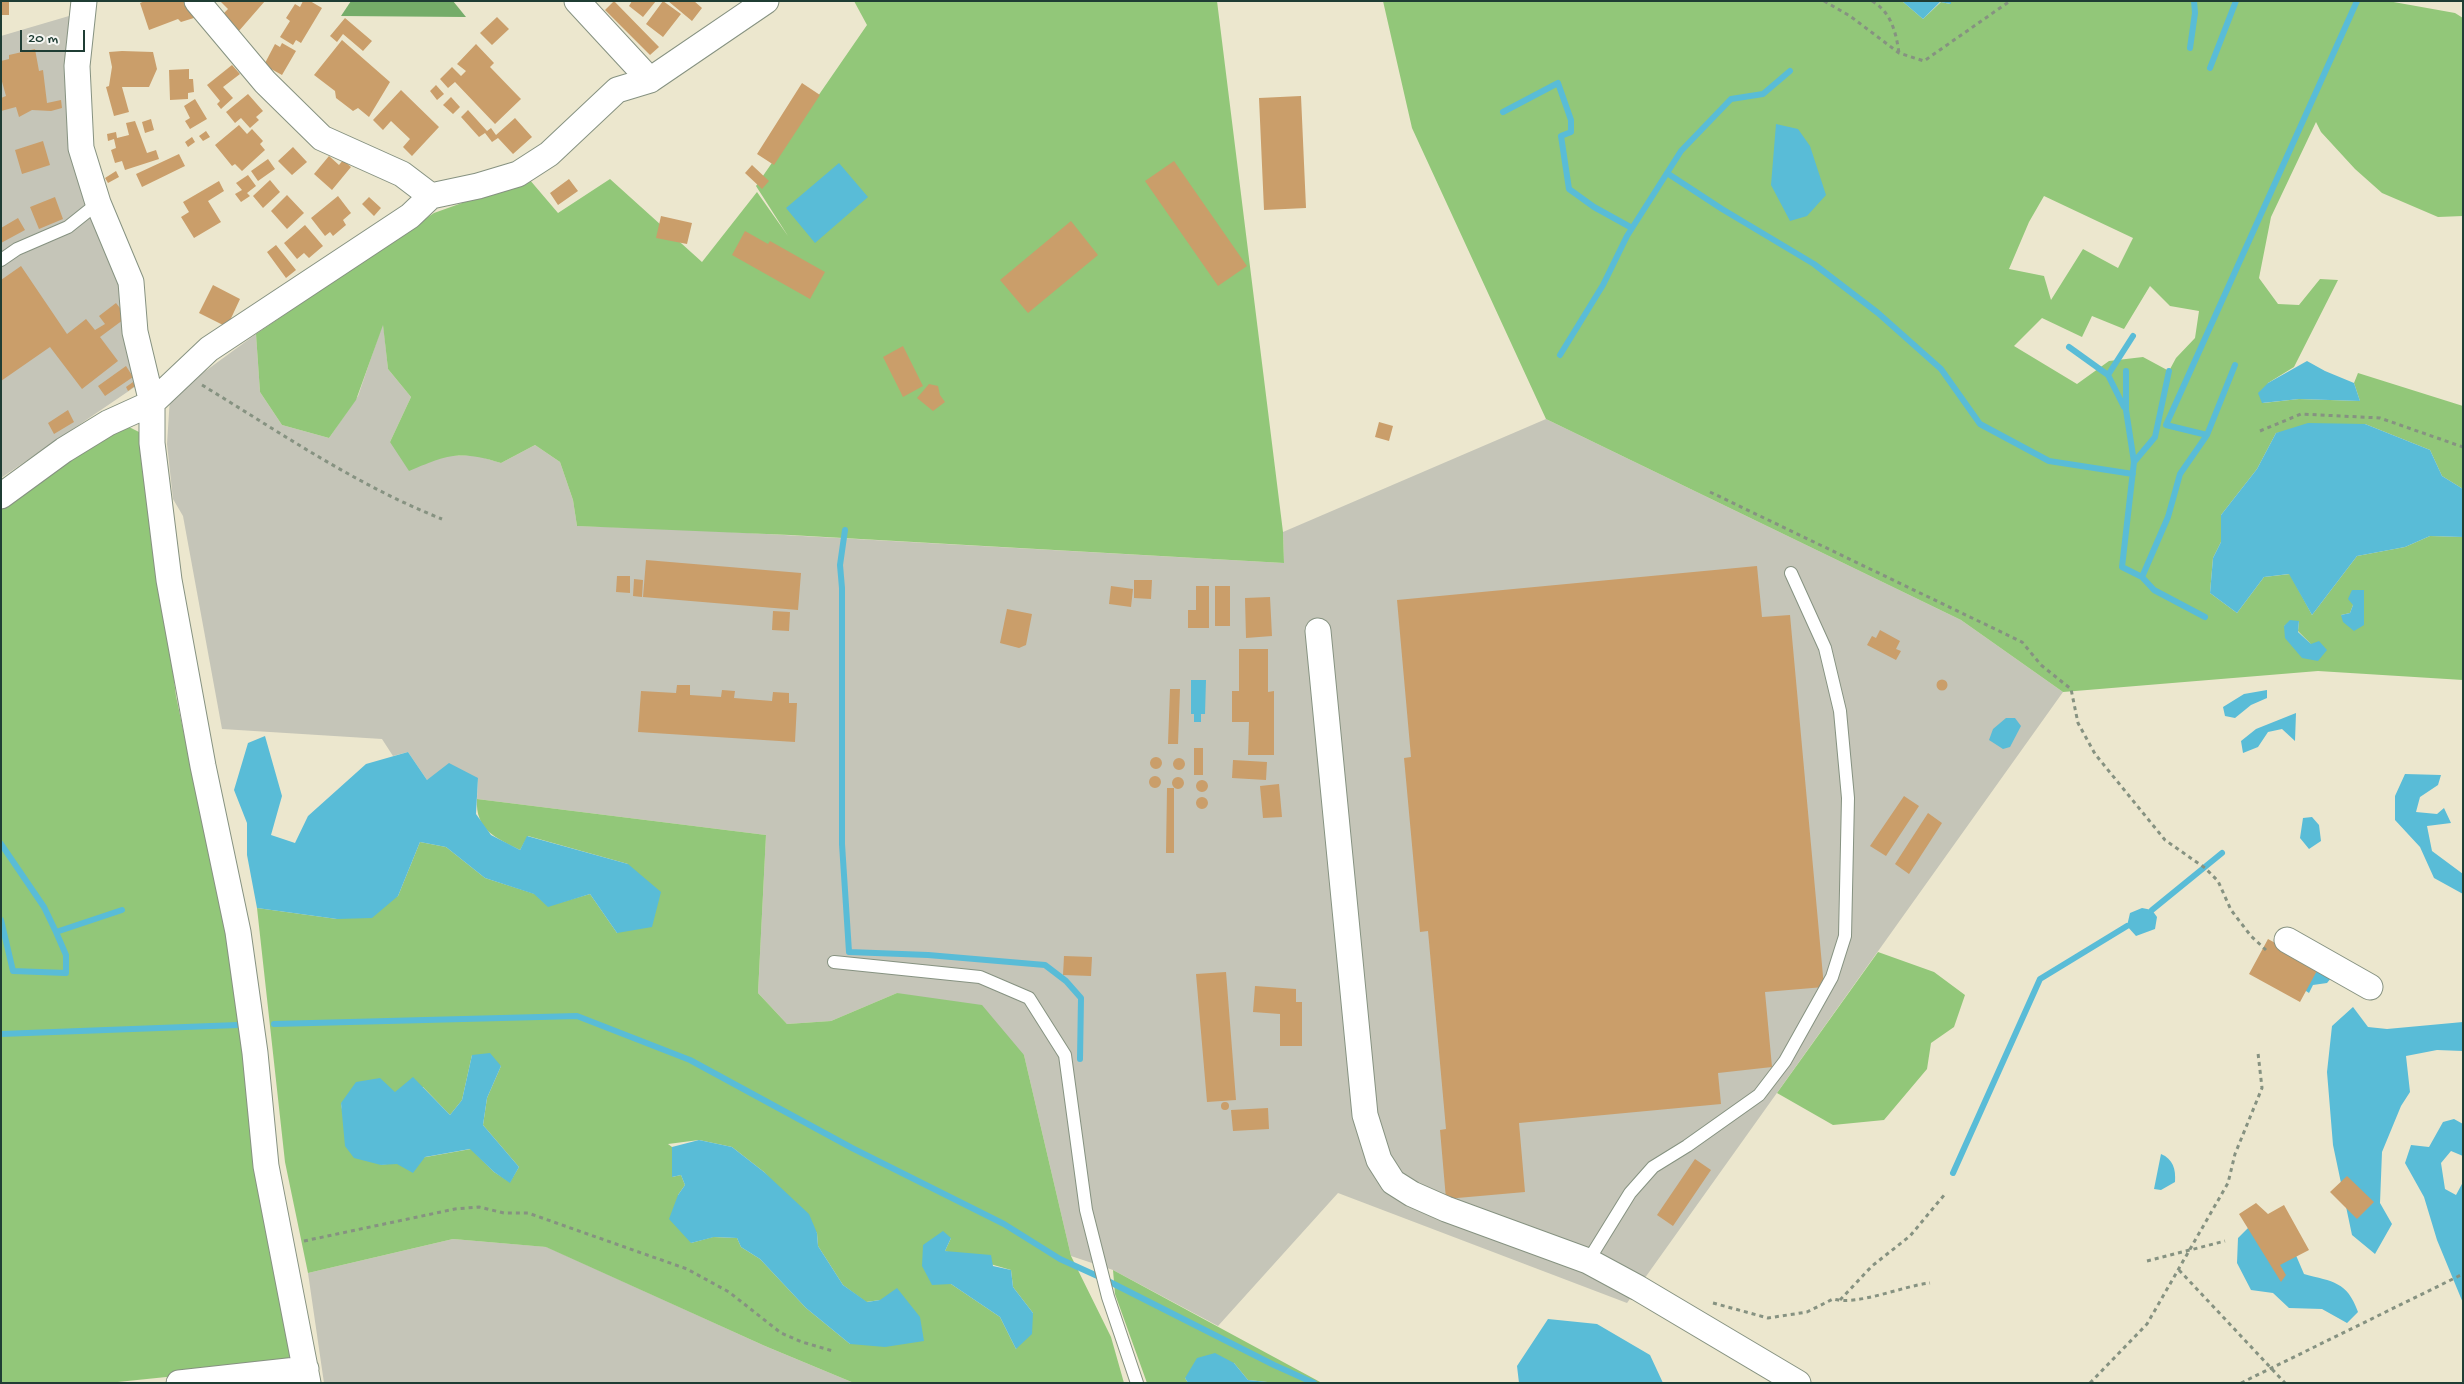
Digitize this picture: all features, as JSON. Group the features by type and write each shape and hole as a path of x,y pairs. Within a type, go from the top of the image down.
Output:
{"street":[{"path":"84,1 77,66 78,120 81,148 98,203 132,282 136,332 152,404 152,444 169,580 203,766 238,932 255,1053 266,1166 307,1376 179,1383"},
{"path":"196,1 265,82 322,138 402,174 430,196"},
{"path":"577,1 650,80"},
{"path":"1,496 64,450 108,423 152,404 209,349 410,216 430,196 478,186 518,174 549,154 617,90 650,80 766,1"},
{"path":"1318,631 1365,1115 1379,1160 1393,1182 1412,1194 1446,1209 1588,1261 1638,1288 1798,1383"},
{"path":"2277,946 2370,987"}],"lane":[{"path":"1,260 18,249 68,227 98,203"},
{"path":"1588,1261 1630,1193 1653,1167 1688,1146 1759,1095 1784,1061 1832,977 1845,936 1848,798 1840,711 1825,648 1791,573"},
{"path":"834,962 980,977 1029,998 1065,1055 1086,1210 1108,1297 1137,1383"}],"path":[{"path":"1824,1 1850,16 1899,53 1924,61 2010,1"},
{"path":"1872,1 1883,8 1892,25 1896,34 1899,53"},
{"path":"184,375 308,452 406,505 442,519"},
{"path":"2260,431 2301,414 2380,418 2463,447"},
{"path":"1710,492 2022,642 2041,665 2071,689 2078,723 2095,754 2165,840 2205,868 2218,881 2231,910 2251,936 2277,946"},
{"path":"2090,1383 2147,1324 2228,1183 2235,1154 2262,1088 2258,1053"},
{"path":"1840,1301 1872,1266 1910,1236 1945,1194"},
{"path":"282,1245 455,1209 479,1207 504,1213 528,1212 687,1269 730,1292 781,1333 802,1342 833,1351"},
{"path":"2146,1261 2225,1241"},
{"path":"2179,1270 2285,1383"},
{"path":"2241,1383 2463,1274"},
{"path":"1713,1302 1768,1318 1807,1312 1833,1299 1840,1301 1879,1295 1914,1285 1930,1283"}],"shaded area":[{"path":"69,16 71,129 125,282 142,382 1,478 1,36"},
{"path":"383,323 388,369 411,397 390,442 446,456 475,455 501,463 535,445 560,462 573,500 577,526 677,529 1284,563 1283,532 1546,419 1961,620 2063,692 1627,1303 1338,1193 1218,1326 1113,1270 1071,1256 1024,1055 897,993 831,1021 787,1024 758,993 766,835 477,799 478,778 427,780 408,752 393,756 382,739 222,729 183,516 173,499 167,444 170,397 256,334 260,392 282,425 329,438 358,396"},
{"path":"453,1239 547,1247 765,1346 854,1383 324,1383 308,1273"}],"green space":[{"path":"351,1 453,1 466,17 341,16"},
{"path":"854,1 1217,1 1283,532 1284,563 790,535 577,526 573,500 560,462 535,445 501,463 474,457 453,456 409,471 390,442 411,397 388,369 383,325 356,400 329,438 282,425 260,392 256,334 434,213 529,179 558,213 610,179 702,262 757,192 788,236 756,186 867,25"},
{"path":"1383,1 1902,1 1923,19 1941,2 1950,4 1951,1 2388,1 2455,13 2463,18 2463,216 2438,217 2382,193 2355,169 2321,132 2316,122 2271,217 2259,278 2278,304 2299,305 2320,279 2338,280 2294,367 2268,383 2263,403 2299,399 2360,401 2354,383 2358,373 2463,406 2463,489 2442,476 2430,450 2365,424 2276,433 2257,469 2221,515 2221,542 2213,558 2210,593 2237,613 2264,577 2290,574 2312,615 2357,556 2405,547 2430,536 2463,537 2463,680 2318,671 2063,692 1961,620 1546,419 1412,128","holes":["2044,196 2133,238 2118,268 2083,249 2051,300 2044,276 2009,269 2029,222","2150,286 2170,306 2199,311 2195,338 2176,358 2169,371 2143,357 2109,361 2077,384 2014,346 2042,318 2082,337 2092,316 2124,329","2353,605 2354,630 2341,615 2350,613","2299,621 2298,631 2311,644 2284,626"]},
{"path":"127,426 143,434 176,696 226,936 293,1352 283,1365 108,1383 1,1383 1,503"},
{"path":"477,799 766,835 758,993 787,1024 831,1021 897,993 982,1005 1024,1055 1071,1256 1111,1337 1124,1383 854,1383 765,1346 546,1247 453,1239 308,1273 285,1162 257,908 337,919 398,896 420,842 446,847 485,878 535,894 548,906 590,894 617,933 628,864 528,836 520,850 489,832 483,826 477,810","holes":["472,1055 501,1066 487,1098 483,1125 519,1167 510,1182 494,1172 471,1149 381,1165 343,1116 341,1103 423,1087 450,1115 462,1100","699,1140 732,1147 764,1172 817,1233 818,1246 843,1285 866,1302 880,1300 850,1344 806,1308 760,1259 741,1247 737,1238 713,1237 691,1243 678,1195 685,1185 681,1175 672,1177 672,1147 668,1144","951,1238 945,1251 1011,1270 1013,1287 1033,1313 1016,1349 1000,1317 951,1284 923,1246"]},
{"path":"1878,952 1934,972 1965,995 1954,1027 1931,1043 1927,1069 1884,1120 1833,1125 1777,1093"},
{"path":"1113,1270 1322,1383 1277,1383 1248,1380 1234,1363 1185,1378 1188,1383 1147,1383 1115,1294"}],"water":[{"path":"1902,1 1951,1 1951,4 1940,2 1923,19"},
{"path":"1776,124 1798,129 1810,146 1826,195 1807,216 1790,221 1771,185"},
{"path":"839,163 868,197 815,243 786,208"},
{"path":"2307,361 2354,383 2360,401 2299,399 2262,403 2258,393 2268,383"},
{"path":"2308,423 2365,424 2430,450 2442,476 2463,489 2463,537 2430,536 2405,547 2357,556 2312,615 2289,574 2264,577 2237,613 2210,593 2213,558 2221,542 2221,515 2257,469 2276,433"},
{"path":"2352,590 2364,590 2364,625 2354,631 2343,622 2341,615 2350,613 2353,605 2348,599"},
{"path":"2290,620 2299,621 2298,632 2311,644 2319,641 2327,650 2318,661 2302,658 2285,638 2284,626"},
{"path":"1191,680 1206,680 1205,714 1201,714 1201,722 1194,722 1194,714 1191,714"},
{"path":"2267,690 2267,698 2251,705 2235,718 2225,716 2223,707 2244,694"},
{"path":"2296,713 2295,741 2282,729 2268,732 2258,747 2243,753 2241,741 2256,729"},
{"path":"2006,718 2015,718 2021,726 2010,747 2003,749 1989,740 1993,729"},
{"path":"265,736 282,796 271,835 295,843 308,816 366,764 408,752 427,780 449,763 478,778 476,814 491,835 520,850 527,836 628,864 661,892 652,927 617,933 590,894 548,907 534,894 485,878 446,847 420,842 398,896 372,918 337,919 257,908 247,855 247,823 234,790 248,743"},
{"path":"2405,774 2441,775 2438,785 2420,797 2416,812 2437,814 2444,808 2451,823 2427,826 2432,851 2463,874 2463,894 2434,878 2420,847 2395,820 2395,796"},
{"path":"2312,817 2319,825 2321,841 2309,849 2300,838 2303,818"},
{"path":"2142,908 2152,910 2157,917 2155,929 2136,936 2127,926 2130,913"},
{"path":"2319,967 2336,972 2327,983 2313,985 2309,993 2303,989"},
{"path":"2353,1007 2368,1027 2387,1029 2463,1022 2463,1051 2437,1050 2406,1056 2410,1092 2401,1106 2382,1152 2380,1203 2392,1224 2375,1254 2352,1235 2333,1145 2327,1072 2332,1026"},
{"path":"490,1053 501,1066 487,1098 483,1125 519,1167 510,1183 494,1172 470,1149 425,1157 413,1173 397,1164 381,1165 354,1158 345,1146 341,1103 356,1082 380,1078 395,1092 413,1077 450,1115 462,1100 472,1055"},
{"path":"2454,1119 2463,1124 2463,1156 2451,1151 2441,1163 2445,1189 2456,1195 2463,1182 2463,1303 2437,1240 2424,1197 2405,1163 2411,1145 2429,1147 2443,1122"},
{"path":"699,1140 732,1147 764,1172 809,1214 817,1233 818,1246 843,1285 867,1302 880,1300 897,1288 920,1317 924,1341 885,1347 850,1344 806,1308 760,1259 741,1247 737,1238 714,1237 691,1243 669,1219 678,1195 685,1185 681,1175 672,1177 672,1147"},
{"path":"2161,1154 2171,1162 2174,1169 2175,1182 2161,1190 2154,1189"},
{"path":"2268,1214 2292,1246 2304,1274 2338,1284 2349,1294 2358,1312 2347,1323 2322,1309 2289,1308 2273,1293 2251,1290 2237,1263 2238,1238 2253,1223"},
{"path":"943,1231 951,1238 945,1251 991,1255 993,1266 1011,1270 1013,1287 1033,1313 1032,1334 1016,1349 1000,1317 951,1284 932,1285 922,1266 923,1245"},
{"path":"1548,1319 1597,1324 1650,1355 1663,1383 1519,1383 1517,1366"},
{"path":"1215,1353 1234,1363 1248,1380 1277,1383 1188,1383 1185,1378 1197,1358"}],"building":[{"path":"1,1 9,1 9,15 1,15"},
{"path":"145,1 185,1 197,17 181,22 178,19 149,30 140,3"},
{"path":"220,1 265,1 238,32 221,16 228,9"},
{"path":"303,1 310,1 322,8 301,43 296,40 293,45 280,37 290,21 286,18 295,4 300,7"},
{"path":"614,1 659,47 650,55 605,10"},
{"path":"632,1 656,1 643,17 629,6"},
{"path":"663,1 681,14 663,37 646,24"},
{"path":"668,1 694,1 702,8 692,21"},
{"path":"497,17 509,29 492,45 480,33"},
{"path":"345,18 372,41 363,51 343,34 337,42 330,36"},
{"path":"342,40 390,82 369,117 358,108 353,111 336,98 335,91 314,75"},
{"path":"282,43 296,51 282,75 264,65 275,44 280,47"},
{"path":"476,44 494,63 490,67 521,99 495,124 455,82 448,88 440,79 452,67 461,76 466,71 457,64"},
{"path":"35,49 39,71 43,70 47,103 61,100 62,108 51,111 32,110 19,117 16,107 1,111 1,98 6,96 1,78 1,61 9,59 9,55"},
{"path":"109,52 153,52 157,69 149,87 122,87 129,112 114,116 106,87 109,86 112,67"},
{"path":"232,65 240,74 223,87 233,98 221,109 217,104 220,101 207,85"},
{"path":"189,69 189,79 193,79 194,92 188,93 188,99 170,100 169,70"},
{"path":"802,83 820,95 774,165 757,154"},
{"path":"436,85 444,94 437,100 430,91"},
{"path":"401,90 439,127 412,156 403,147 410,139 391,121 383,130 373,120"},
{"path":"248,94 263,111 256,117 259,120 250,128 241,118 235,123 226,112"},
{"path":"1301,96 1306,208 1264,210 1259,98"},
{"path":"451,97 460,107 453,114 443,105"},
{"path":"195,99 207,119 190,129 185,121 190,118 184,106"},
{"path":"468,110 487,131 491,128 496,135 515,118 532,137 513,154 498,138 492,142 485,133 479,137 461,117"},
{"path":"151,119 154,130 145,133 142,122"},
{"path":"135,121 147,153 156,150 159,159 125,170 122,161 115,163 111,150 116,148 114,139 108,141 107,134 116,132 117,138 129,135 126,123"},
{"path":"239,125 247,134 252,129 263,141 260,144 265,150 242,171 235,164 232,166 215,145"},
{"path":"206,131 210,137 203,141 199,136"},
{"path":"192,137 195,142 188,147 185,142"},
{"path":"43,141 50,165 22,174 15,150"},
{"path":"293,147 307,162 292,175 278,161"},
{"path":"179,154 185,166 142,187 136,174"},
{"path":"329,156 339,165 343,160 351,167 332,190 314,174"},
{"path":"268,159 275,169 258,181 251,171"},
{"path":"1174,161 1247,266 1218,286 1145,181"},
{"path":"752,165 769,181 762,189 745,173"},
{"path":"116,171 119,177 108,183 105,178"},
{"path":"248,175 256,186 247,193 250,196 241,202 235,194 242,190 236,183"},
{"path":"569,179 578,191 558,205 550,193"},
{"path":"270,180 280,192 263,208 253,196"},
{"path":"219,181 224,191 208,201 221,222 194,238 181,217 189,212 183,202"},
{"path":"287,195 304,213 287,229 271,211"},
{"path":"338,196 351,213 343,220 346,225 333,236 330,232 325,236 311,218"},
{"path":"55,197 63,219 39,229 30,207"},
{"path":"369,197 381,208 374,216 362,204"},
{"path":"661,216 692,223 687,244 656,238"},
{"path":"18,218 25,230 1,243 1,228"},
{"path":"1071,221 1098,255 1028,313 1000,280"},
{"path":"305,225 323,246 309,258 304,253 297,259 284,243"},
{"path":"745,231 768,244 770,241 825,272 810,299 732,255"},
{"path":"276,245 296,270 286,278 267,252"},
{"path":"21,266 67,334 86,319 95,330 105,324 99,316 116,303 127,317 100,337 118,361 82,389 50,347 1,381 1,280"},
{"path":"213,285 240,299 227,327 199,313"},
{"path":"903,346 923,386 903,397 883,357"},
{"path":"126,366 133,377 105,396 98,386"},
{"path":"133,382 135,386 128,391 126,387"},
{"path":"929,384 938,386 940,395 945,402 933,411 917,398"},
{"path":"68,410 74,422 54,434 48,423"},
{"path":"1379,422 1393,426 1389,441 1375,437"},
{"path":"646,560 801,573 798,610 643,597"},
{"path":"1757,566 1762,617 1790,615 1824,987 1765,992 1772,1067 1718,1073 1721,1104 1519,1123 1525,1192 1446,1199 1440,1130 1446,1129 1428,931 1420,932 1404,758 1411,757 1397,600"},
{"path":"617,576 630,576 630,593 616,592"},
{"path":"634,579 643,580 642,597 633,596"},
{"path":"1134,580 1152,580 1151,599 1134,598"},
{"path":"1111,586 1133,589 1131,607 1109,604"},
{"path":"1196,586 1209,586 1209,628 1188,628 1188,610 1196,610"},
{"path":"1215,586 1230,586 1230,626 1215,626"},
{"path":"1270,597 1272,636 1246,638 1245,598"},
{"path":"1007,609 1032,614 1026,645 1019,648 1000,643"},
{"path":"773,611 790,612 789,631 772,630"},
{"path":"1880,630 1900,641 1896,649 1901,651 1896,660 1867,645 1872,636 1876,638"},
{"path":"1239,649 1268,649 1268,692 1274,691 1274,755 1248,755 1249,722 1232,722 1232,691 1239,691"},
{"path":"1940,680 1944,680 1947,685 1946,689 1940,690 1937,687 1937,683"},
{"path":"677,685 690,685 690,695 721,697 722,690 735,691 734,698 772,701 773,692 789,693 789,703 797,703 795,742 638,732 641,691 676,693"},
{"path":"1170,689 1180,689 1178,744 1168,744"},
{"path":"1194,748 1203,748 1203,775 1194,775"},
{"path":"1154,757 1158,757 1162,763 1158,769 1154,769 1150,765 1150,761"},
{"path":"1177,758 1181,758 1185,764 1181,770 1177,770 1173,766 1173,762"},
{"path":"1233,760 1267,762 1266,780 1232,778"},
{"path":"1153,776 1157,776 1161,782 1157,788 1153,788 1149,784 1149,780"},
{"path":"1176,777 1180,777 1184,783 1180,789 1176,789 1172,785 1172,781"},
{"path":"1200,780 1204,780 1208,786 1204,792 1200,792 1196,788 1196,784"},
{"path":"1279,784 1282,817 1263,818 1260,786"},
{"path":"1167,788 1174,788 1174,853 1166,853"},
{"path":"1904,796 1919,806 1886,856 1870,846"},
{"path":"1204,797 1207,798 1207,808 1200,809 1197,808 1196,801 1197,798"},
{"path":"1928,813 1942,823 1909,874 1895,864"},
{"path":"2268,939 2319,967 2300,1002 2249,974"},
{"path":"1064,956 1092,957 1091,976 1063,975"},
{"path":"1226,972 1236,1100 1207,1102 1196,974"},
{"path":"1255,986 1296,989 1296,1002 1302,1002 1302,1046 1280,1046 1280,1014 1253,1012"},
{"path":"1225,1102 1229,1106 1225,1110 1221,1106"},
{"path":"1268,1108 1269,1129 1233,1131 1231,1110"},
{"path":"1695,1159 1711,1170 1673,1226 1657,1215"},
{"path":"2347,1176 2374,1202 2357,1219 2330,1192"},
{"path":"2256,1203 2268,1214 2284,1205 2309,1250 2280,1265 2286,1275 2281,1282 2239,1214"}],"waterway":[{"path":"2190,48 2195,13 2194,1"},
{"path":"2210,68 2236,1"},
{"path":"2207,435 2166,425 2357,1"},
{"path":"1560,355 1603,285 1627,236 1681,151 1731,99 1763,94 1790,71"},
{"path":"1503,112 1558,83 1571,120 1571,132 1561,136 1569,189 1594,207 1632,228"},
{"path":"1667,173 1722,209 1814,264 1878,313 1941,369 1980,424 2049,461 2133,474"},
{"path":"2108,375 2133,336"},
{"path":"2069,347 2108,375 2124,407"},
{"path":"2142,577 2168,517 2180,474 2207,435 2235,365"},
{"path":"2126,371 2126,410 2134,462 2122,567 2142,577 2154,590 2205,617"},
{"path":"2134,462 2155,437 2169,371"},
{"path":"845,530 840,565 842,588 842,844 849,952 928,955 1045,965 1066,981 1081,998 1080,1059"},
{"path":"1,844 44,907 56,932 122,910"},
{"path":"2152,910 2222,853"},
{"path":"1,920 13,971 66,973 66,955 56,932"},
{"path":"1953,1173 2040,979 2127,926"},
{"path":"274,1024 577,1016 690,1060 852,1148 1004,1224 1060,1259 1314,1383"},
{"path":"1,1034 238,1025"}]}
